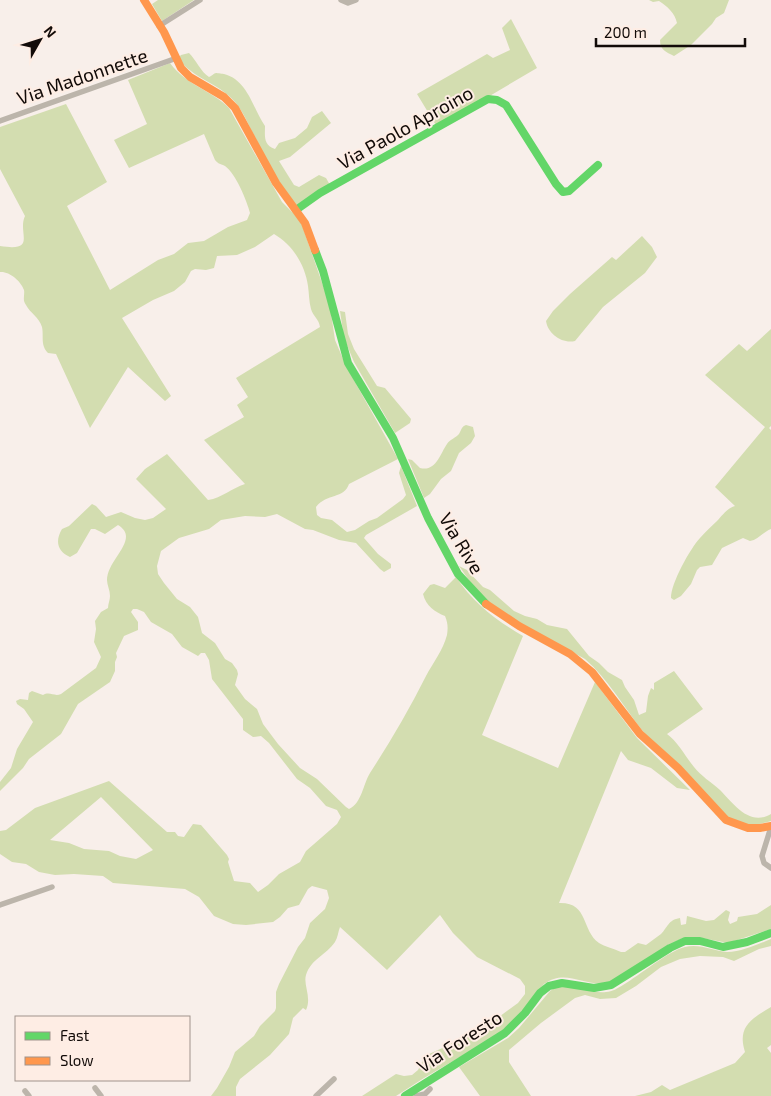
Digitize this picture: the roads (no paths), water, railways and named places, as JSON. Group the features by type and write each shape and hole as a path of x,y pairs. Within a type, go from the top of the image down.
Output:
{"street":[{"path":"144,0 166,37 174,59"},
{"path":"159,26 200,0"},
{"path":"341,0 348,2 356,0"},
{"name":"Via Madonnette","path":"0,122 174,59"},
{"name":"Via Rive","path":"174,59 184,72 231,102 240,115 276,183 309,232 323,271 348,363 393,438 428,518 447,556 464,582 484,603 498,613 570,654 592,672 640,734 678,768 726,820 734,825 752,828 771,827"},
{"name":"Via Paolo Aproino","path":"295,209 485,100 493,98 500,100 506,105 563,192 569,191 598,165"},
{"path":"771,827 762,856 764,863 771,868"},
{"path":"0,905 52,887"},
{"name":"Via Foresto","path":"404,1096 506,1033 544,989 549,986 562,983 594,988 611,985 670,948 685,941 700,941 723,947 747,942 771,933"},
{"path":"316,1096 334,1079"},
{"path":"95,1088 101,1096"},
{"path":"416,1096 425,1094 430,1089"}]}
